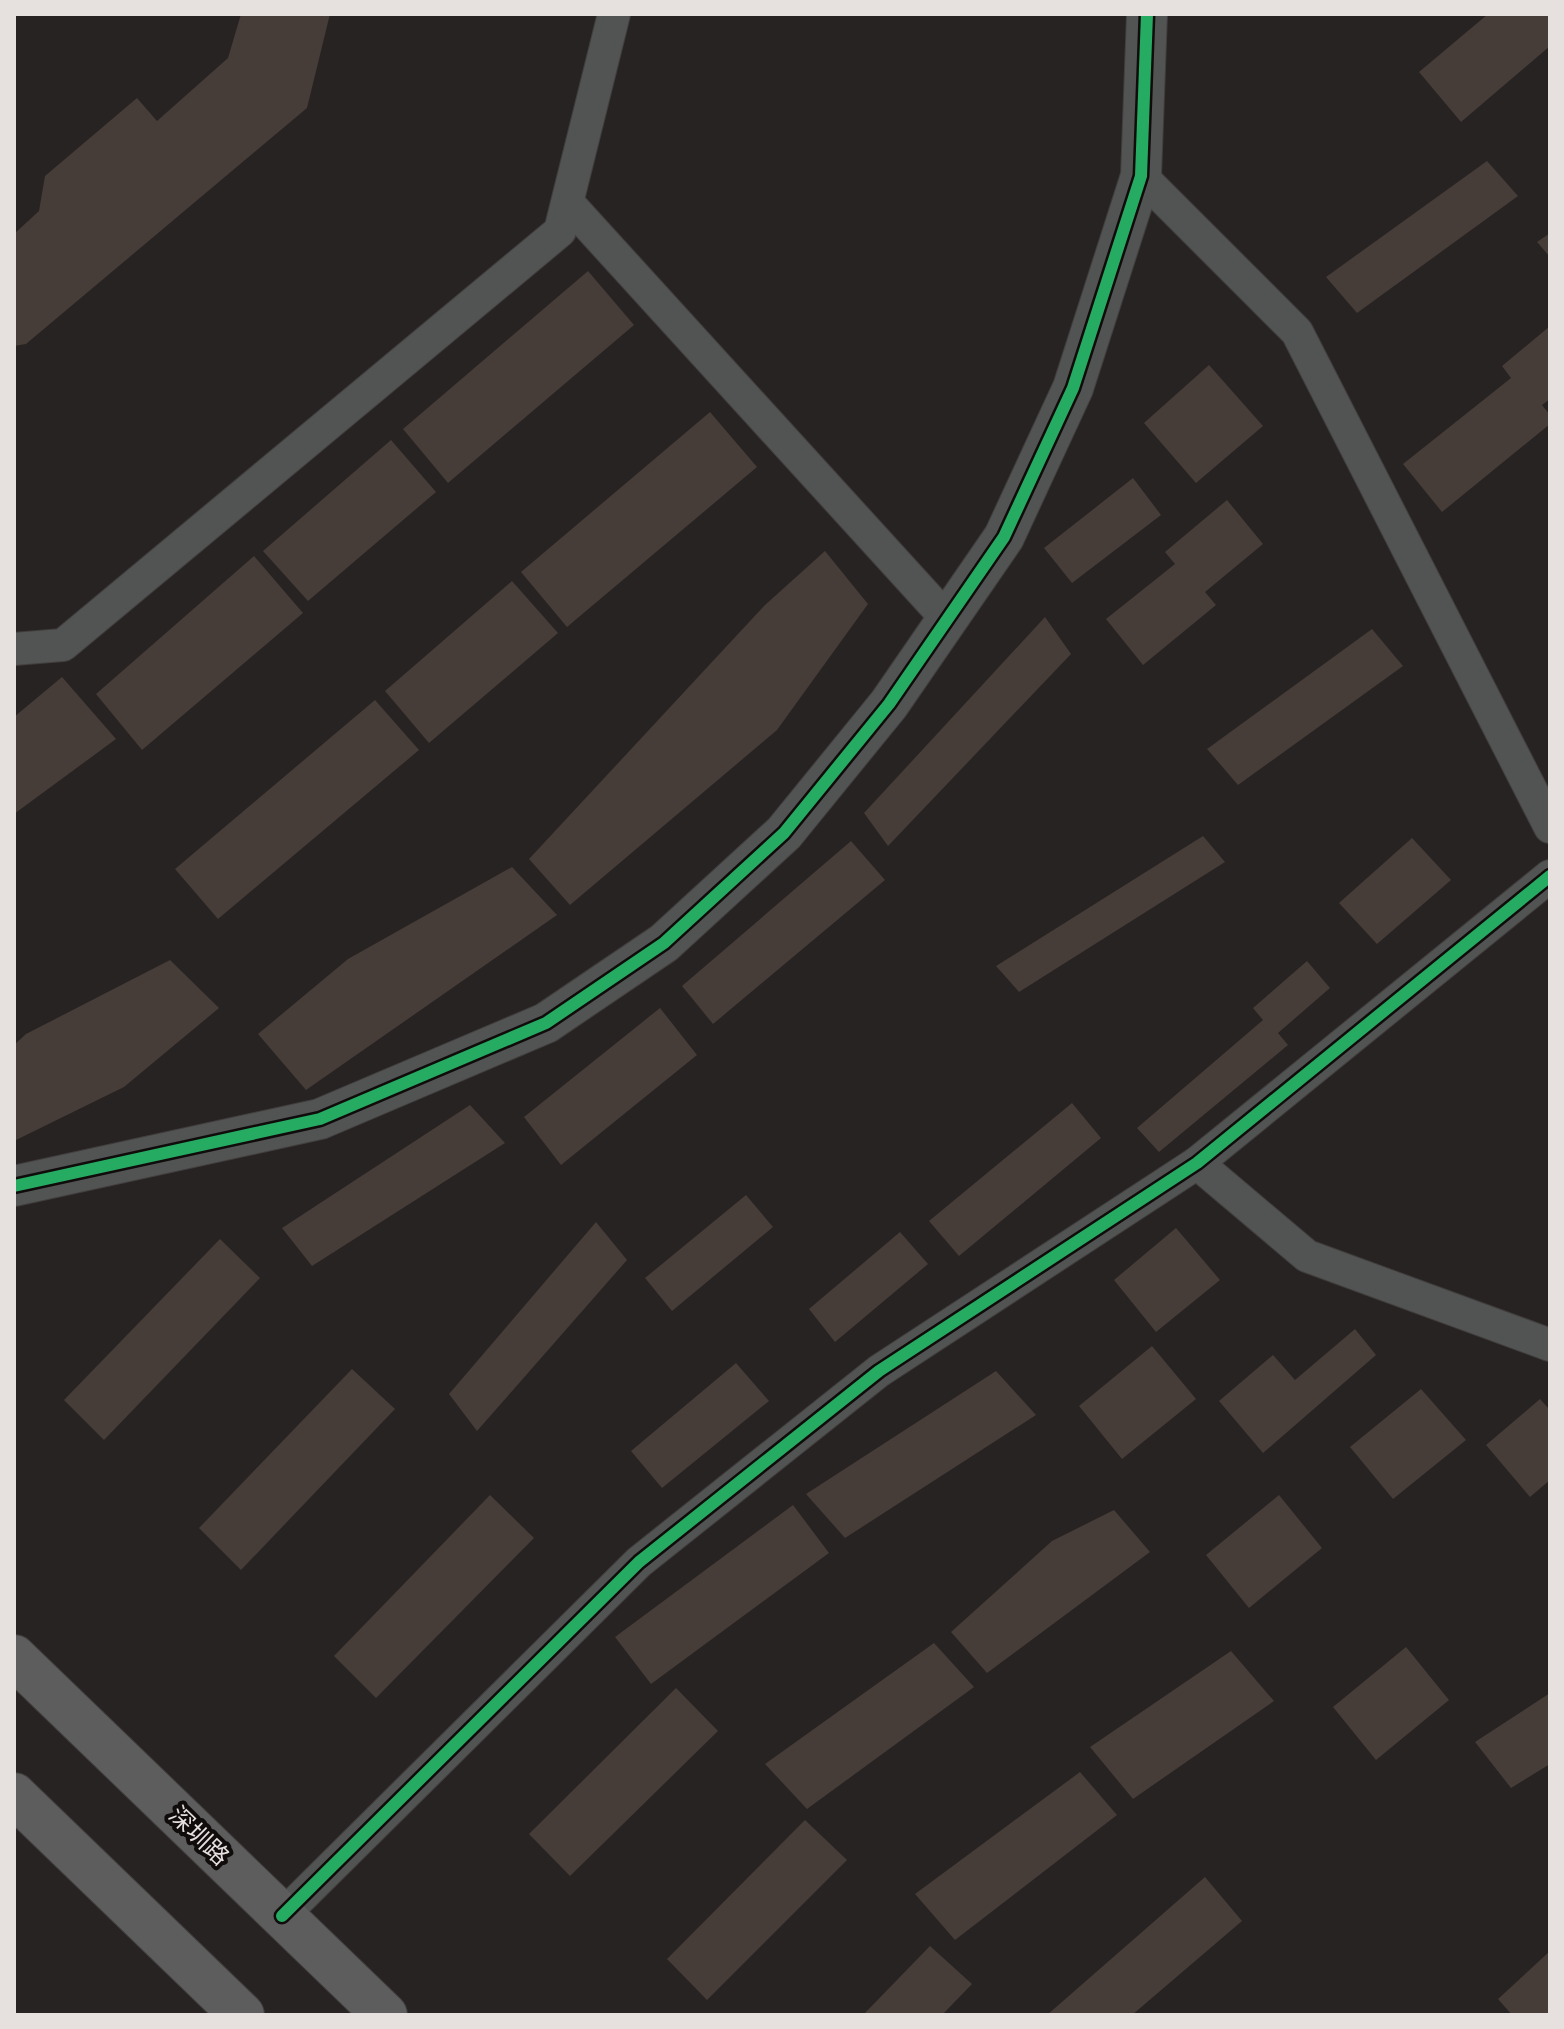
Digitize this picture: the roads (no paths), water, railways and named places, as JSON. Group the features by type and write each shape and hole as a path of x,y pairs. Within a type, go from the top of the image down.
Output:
{"main road":[{"name":"深圳路","path":"14,1657 385,2015"},
{"path":"14,1795 242,2015"}],"street":[{"path":"14,649 63,645 560,231 614,14"},
{"path":"14,1186 320,1119 546,1023 664,943 784,833 889,704 1004,537 1073,388 1141,176 1147,14"},
{"path":"1141,176 1297,332 1550,827"},
{"path":"568,203 947,619"},
{"path":"282,1916 639,1562 879,1371 1197,1163 1550,876"},
{"path":"1197,1163 1307,1256 1550,1345"}]}
